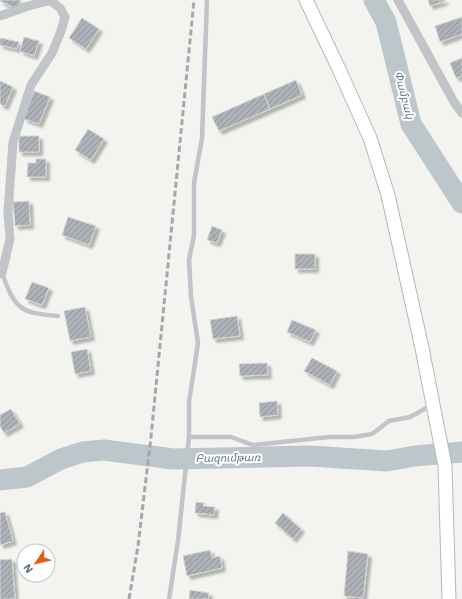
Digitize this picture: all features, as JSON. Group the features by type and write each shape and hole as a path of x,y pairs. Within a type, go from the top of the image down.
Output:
{"street":[{"path":"306,0 370,138 388,194 422,348 445,466 449,599"},
{"path":"398,0 454,102 462,113"},
{"path":"0,16 27,8 40,2 51,1 60,8 64,17 61,31 52,53 31,85 14,142 8,212 10,239 1,273"}],"lane":[{"path":"169,599 178,541 188,449 189,402 198,344 191,297 189,260 194,235 194,183 202,138 207,0"},
{"path":"1,273 9,294 14,301 23,308 36,314 58,316"},
{"path":"189,437 231,437 253,445 329,437 354,437 372,434 389,421 410,417 433,404"}],"building":[{"path":"0,0 21,0 17,9"},
{"path":"428,0 445,0 445,1 430,6"},
{"path":"462,17 462,34 440,42 435,26"},
{"path":"82,18 99,29 86,49 69,38"},
{"path":"24,37 39,41 34,56 20,51"},
{"path":"0,38 19,42 17,49 0,45"},
{"path":"462,58 462,76 456,78 450,63"},
{"path":"296,80 302,95 270,109 264,94"},
{"path":"0,81 13,87 5,106 0,104"},
{"path":"34,91 50,97 39,124 24,119"},
{"path":"264,94 270,109 219,131 212,117"},
{"path":"88,129 104,139 91,160 75,150"},
{"path":"19,136 39,136 39,152 19,152"},
{"path":"36,159 46,159 46,177 27,177 28,163 36,163"},
{"path":"29,201 30,225 15,226 13,202"},
{"path":"68,217 96,226 89,245 62,235"},
{"path":"212,226 222,230 217,243 207,240"},
{"path":"295,254 315,254 315,269 295,269"},
{"path":"32,282 49,288 42,305 25,299"},
{"path":"85,307 91,337 70,341 64,311"},
{"path":"237,316 240,336 213,339 210,320"},
{"path":"292,320 316,330 310,342 287,332"},
{"path":"87,349 91,371 75,374 71,352"},
{"path":"312,358 337,371 330,385 304,371"},
{"path":"267,363 268,375 240,376 239,364"},
{"path":"277,401 278,415 260,417 259,403"},
{"path":"11,409 20,424 4,433 0,426 0,415"},
{"path":"196,502 204,503 203,506 215,507 214,515 195,513"},
{"path":"5,512 13,541 0,545 0,513"},
{"path":"283,513 301,529 293,539 275,523"},
{"path":"210,550 212,558 220,556 222,568 187,576 183,556"},
{"path":"348,551 368,554 363,598 344,596"},
{"path":"12,559 15,599 0,599 0,560"},
{"path":"190,590 209,593 208,599 189,599"}],"waterway":[{"name":"Փամբակ","path":"374,0 386,22 411,124 462,203"},
{"name":"Բազումթառ","path":"0,480 27,477 61,459 83,452 104,450 173,459 310,456 387,461 415,456 462,452"}],"railway":[{"path":"129,599 138,546 151,437 194,0"}]}
